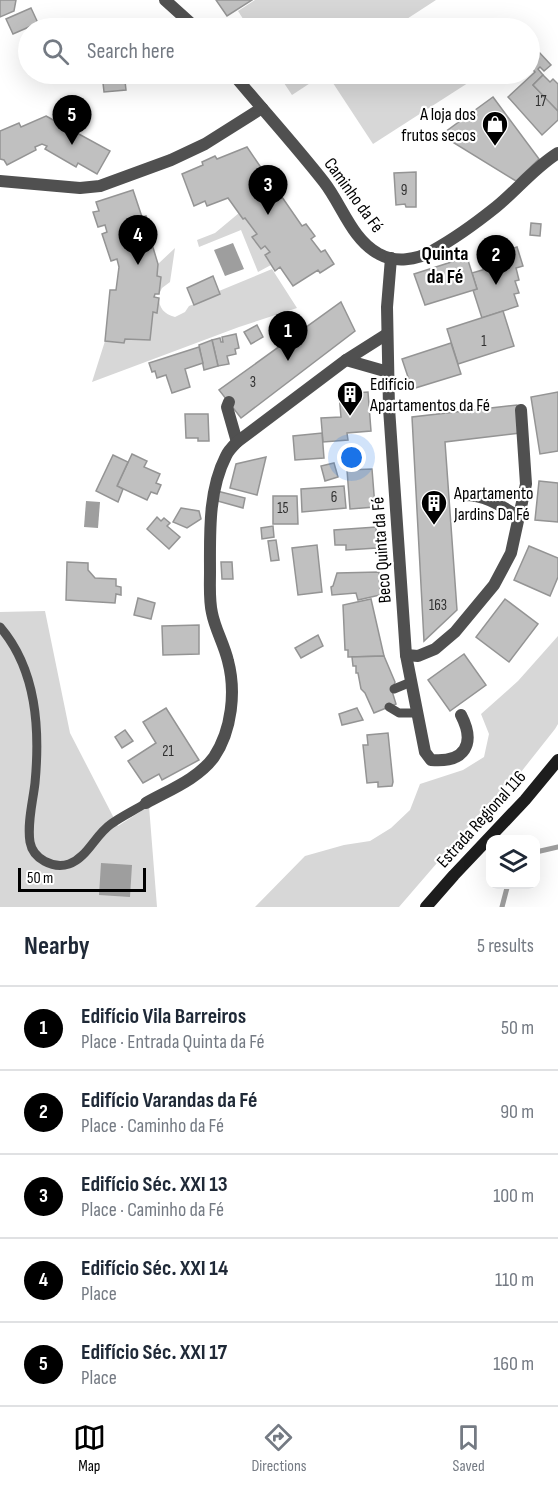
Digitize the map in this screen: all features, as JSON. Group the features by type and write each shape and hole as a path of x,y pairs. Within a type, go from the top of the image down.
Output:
{"main road":[{"name":"Estrada Regional 116","path":"429,906 454,874 525,800 558,760"}],"street":[{"path":"165,0 184,18"},
{"name":"Caminho da Fé","path":"242,84 327,186 359,237 379,254 391,258"},
{"path":"0,181 80,188 100,186 171,160 205,144 262,108"},
{"path":"391,258 413,259 444,244 496,208 558,153"},
{"name":"Beco Quinta da Fé","path":"391,258 387,307 388,372 406,655 425,752 431,760 443,761 464,751 468,743 468,729 461,715"},
{"path":"146,803 203,769 213,758 221,743 232,709 229,662 212,614 209,537 215,486 226,454 237,442 346,360 387,334"},
{"path":"346,360 388,372"},
{"path":"229,402 227,407 237,442"},
{"path":"406,655 418,656 435,649 462,625 494,585 511,553 526,484 521,410"},
{"path":"462,495 472,494 491,500 519,517"}],"lane":[{"path":"0,627 16,651 25,671 36,719 37,766 30,827 30,843 34,852 51,865 62,866 72,863 110,824 146,803"},
{"path":"394,689 411,682"},
{"path":"389,707 399,713 417,713"}],"shaded area":[{"path":"255,0 436,0 408,18 243,18 238,11"},
{"path":"285,84 309,84 292,95"},
{"path":"334,84 466,84 373,144"},
{"path":"239,213 257,234 252,237 261,249 265,246 270,252 265,256 271,265 258,272 241,230 199,247 197,240 215,233"},
{"path":"233,243 244,269 225,276 214,250"},
{"path":"175,248 170,282 162,288 159,294 161,277 157,276 158,264"},
{"path":"272,269 297,308 239,327 92,382 105,341 124,343 125,339 150,340 153,312 157,312 159,298 163,310 175,317 185,312 189,306 220,294 219,291"},
{"path":"86,501 100,502 98,528 84,527"},
{"path":"45,611 70,733 118,826 149,806 157,907 0,907 0,612"},
{"path":"558,636 558,724 521,772 481,812 399,907 255,907 305,856 344,845 370,841 391,828 410,810 420,784 463,770 484,757 489,734 481,714 518,681"},
{"path":"101,863 132,865 130,897 99,895"}],"building":[{"path":"0,0 16,0 14,11 0,17"},
{"path":"216,0 252,0 227,16"},
{"path":"31,8 36,18 18,18 18,32 13,34 6,19"},
{"path":"540,53 551,65 544,71 540,67"},
{"path":"543,75 550,82 553,79 558,84 558,111 533,85 540,84 540,78"},
{"path":"103,84 125,84 126,90 104,92"},
{"path":"522,84 534,84 558,111 558,120 542,135 508,97"},
{"name":"A loja dos frutos secos","path":"493,97 539,159 516,181 441,135"},
{"path":"46,116 110,151 97,174 78,163 76,167 45,149 47,146 42,144 35,147 36,150 7,165 4,160 0,159 0,131 19,123 21,127"},
{"path":"247,147 264,172 268,169 279,184 275,187 302,226 306,224 315,236 311,239 321,252 325,250 334,264 320,273 318,270 293,286 280,267 275,271 265,255 270,252 265,246 261,249 252,237 257,234 228,198 207,206 205,201 194,206 182,174 203,165 202,162 215,156 217,159"},
{"path":"416,172 416,207 406,207 405,204 396,205 394,173"},
{"path":"133,190 142,217 146,216 151,230 148,231 158,264 157,276 161,277 159,294 155,294 154,297 159,298 157,313 153,312 150,340 125,339 124,343 105,341 110,290 116,290 119,267 117,259 111,261 102,234 107,232 105,225 98,227 93,212 99,211 96,202"},
{"path":"531,223 541,224 540,236 530,235"},
{"path":"517,247 523,266 516,268 519,280 515,281 519,293 514,294 518,306 482,318 473,290 477,289 472,273 496,266 493,255"},
{"path":"467,257 477,289 425,305 414,274"},
{"path":"213,276 220,294 194,305 187,288"},
{"path":"341,302 355,331 241,418 219,390"},
{"path":"503,311 514,346 458,364 447,329"},
{"path":"257,325 263,337 251,344 244,332"},
{"path":"236,334 239,348 235,349 236,354 227,356 229,364 218,366 212,340 220,338 223,342 222,337"},
{"path":"212,340 218,366 204,370 199,345"},
{"path":"451,343 461,374 412,389 402,359"},
{"path":"199,347 203,363 185,369 190,387 172,393 166,375 157,378 149,363"},
{"name":"Edifício Apartamentos da Fé","path":"368,392 371,431 347,433 348,440 323,442 321,418 341,417 339,394"},
{"name":"Apartamento Jardins Da Fé","path":"558,392 558,451 540,454 531,397"},
{"name":"Apartamento Jardins Da Fé","path":"517,405 520,433 445,442 457,610 424,641 412,417"},
{"path":"185,414 208,414 209,441 186,438"},
{"name":"Edifício Apartamentos da Fé","path":"322,433 324,458 295,460 293,436"},
{"path":"132,454 147,461 144,467 160,474 156,483 161,485 157,494 151,492 147,500 117,486"},
{"path":"113,455 128,462 117,486 123,489 118,502 96,491"},
{"path":"266,457 257,495 230,488 236,464"},
{"path":"334,463 338,477 325,481 321,466"},
{"path":"372,469 375,507 350,509 347,470"},
{"name":"Apartamento Jardins Da Fé","path":"539,481 558,483 558,522 535,520"},
{"path":"344,486 346,508 302,512 301,489"},
{"path":"217,491 245,498 243,508 214,500"},
{"path":"273,496 297,496 298,524 273,524"},
{"path":"181,508 199,511 201,519 187,528 173,522"},
{"path":"157,517 161,521 164,518 170,523 167,526 180,537 169,549 147,529"},
{"path":"273,526 274,537 262,539 261,528"},
{"path":"376,527 377,548 346,550 346,545 335,545 334,530"},
{"path":"276,540 279,560 271,561 268,541"},
{"path":"317,545 322,592 298,595 292,548"},
{"name":"Apartamento Jardins Da Fé","path":"529,546 558,558 558,577 550,596 514,580"},
{"path":"67,562 88,563 88,570 95,578 116,579 116,586 121,587 121,595 116,594 115,603 66,600"},
{"path":"221,562 232,562 233,579 222,579"},
{"path":"379,572 380,595 358,600 356,593 332,595 331,587 337,573"},
{"path":"138,598 155,603 151,619 134,615"},
{"path":"371,599 384,656 348,657 348,650 345,650 343,605"},
{"path":"505,599 538,624 509,662 476,637"},
{"path":"199,625 199,654 163,655 162,626"},
{"path":"318,635 323,646 301,658 295,648"},
{"path":"464,654 486,685 450,711 428,680"},
{"path":"384,656 395,682 392,691 396,704 374,713 361,689 352,657"},
{"path":"166,708 199,760 162,780 159,774 143,783 128,761 156,743 143,722"},
{"path":"357,708 363,720 342,725 339,714"},
{"path":"125,730 133,741 122,748 115,737"},
{"path":"388,733 393,782 392,786 378,787 378,782 367,783 363,745 368,745 367,735"}],"waterway":[{"path":"540,851 558,847"},
{"path":"502,907 507,889"}],"place":[{"name":"Edifício Séc. XXI 17","path":"72,145"},
{"name":"A loja dos frutos secos","path":"495,147"},
{"name":"Edifício Séc. XXI 13","path":"268,215"},
{"name":"Edifício Séc. XXI 14","path":"138,265"},
{"name":"Edifício Varandas da Fé","path":"496,285"},
{"name":"Edifício Vila Barreiros","path":"288,361"},
{"name":"Edifício Apartamentos da Fé","path":"350,417"},
{"name":"Apartamento Jardins Da Fé","path":"434,526"}],"district":[{"name":"Quinta da Fé","path":"445,264"}]}
